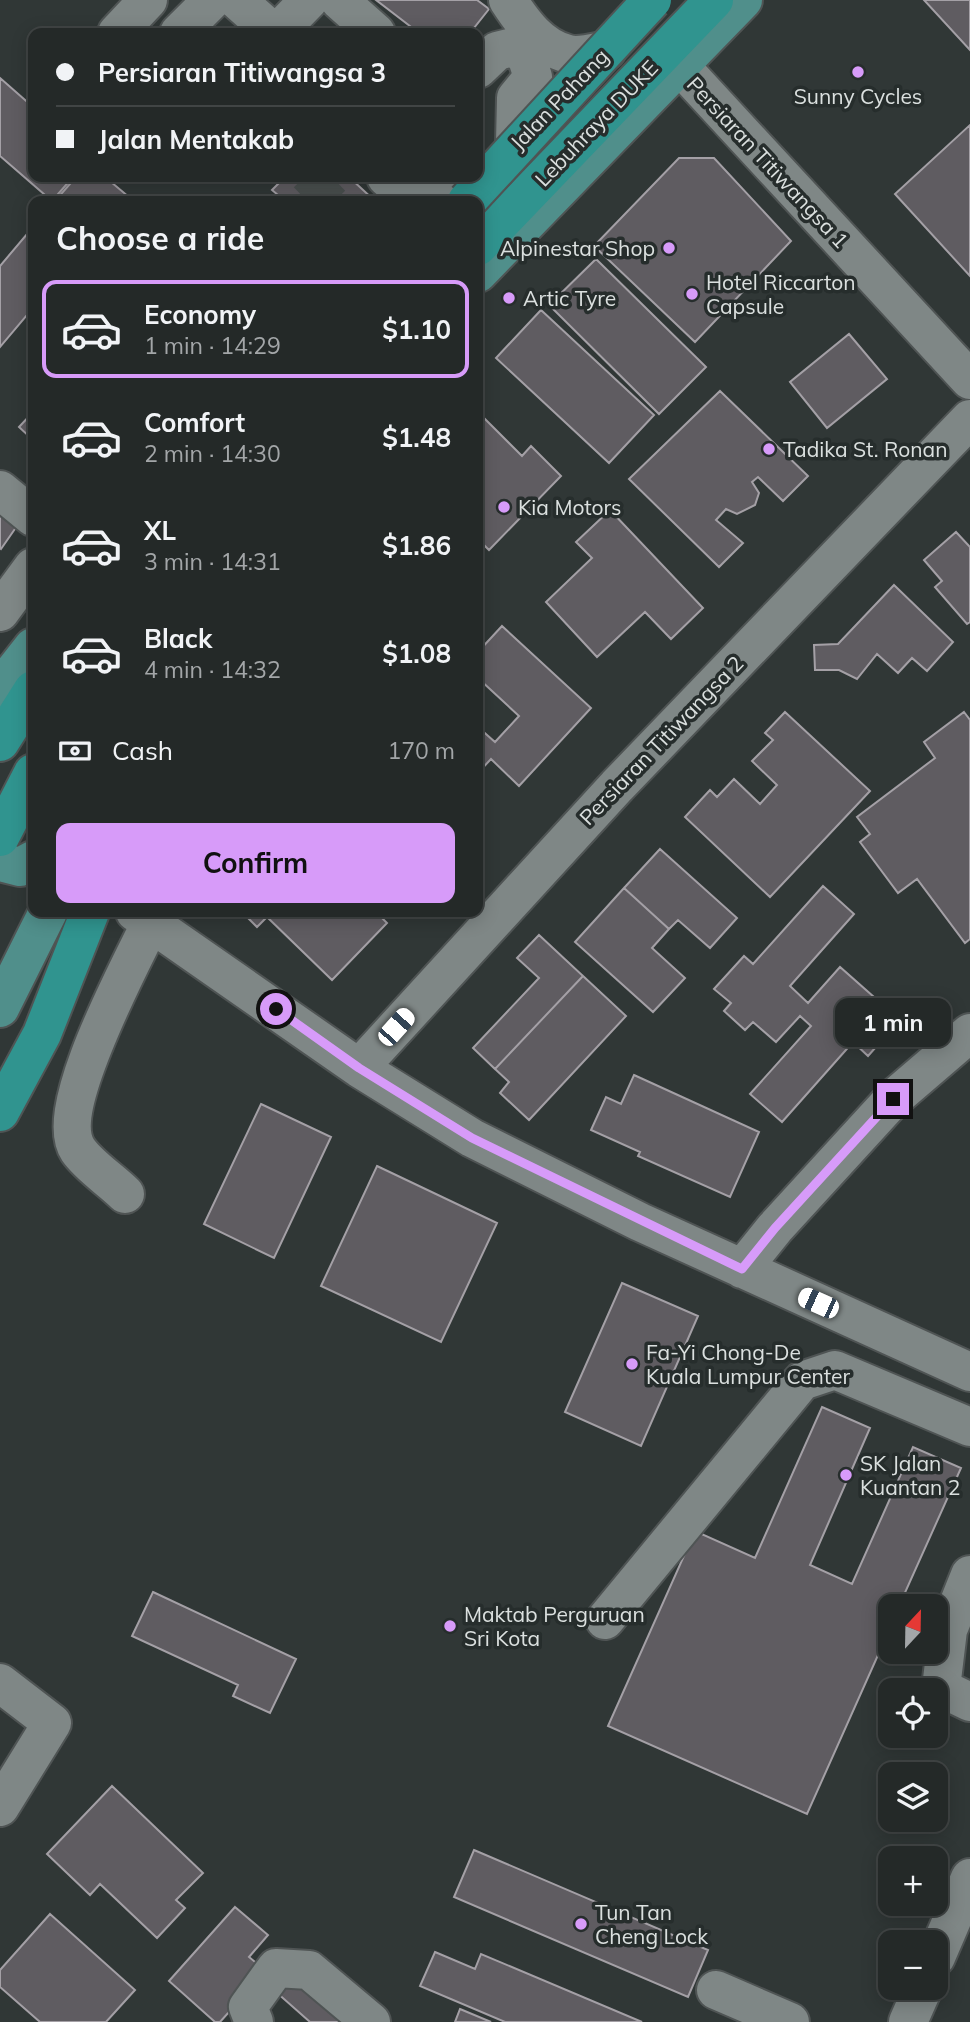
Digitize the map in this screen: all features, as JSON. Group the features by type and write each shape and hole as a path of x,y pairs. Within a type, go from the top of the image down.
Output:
{"highway":[{"name":"Lebuhraya DUKE","path":"483,170 652,0"},
{"name":"Lebuhraya DUKE","path":"483,241 714,0"},
{"name":"Lebuhraya DUKE","path":"458,195 471,182"},
{"path":"0,742 28,698"},
{"path":"0,837 28,783"},
{"path":"0,1112 42,1034 88,917"}],"main road":[{"name":"Jalan Pahang","path":"483,172 657,0"},
{"path":"483,268 681,67 743,0"},
{"name":"Jalan Pahang","path":"458,195 472,182"},
{"path":"0,689 28,653"},
{"path":"0,862 20,867 28,863"},
{"path":"0,1008 46,917"}],"street":[{"path":"122,28 150,0 179,28"},
{"path":"185,28 212,0"},
{"path":"237,0 269,28"},
{"path":"280,28 309,0"},
{"path":"339,0 370,28"},
{"path":"508,0 526,27 545,44 570,55 607,50"},
{"path":"483,64 497,51 513,47 526,56 533,77 516,98 515,143"},
{"name":"Persiaran Titiwangsa 1","path":"681,67 970,380"},
{"path":"392,182 408,196"},
{"name":"Persiaran Titiwangsa 2","path":"359,1068 617,786 970,419"},
{"path":"0,490 28,513"},
{"path":"0,612 28,574"},
{"path":"125,1194 77,1149 73,1116 79,1078 143,917"},
{"path":"144,917 359,1068 472,1138 742,1269 970,1372"},
{"path":"742,1269 775,1228 893,1099 970,1033"},
{"path":"605,1620 802,1381 835,1370 970,1427"},
{"path":"970,1575 948,1630 941,1688 970,1702"},
{"path":"0,1683 52,1723 0,1807"},
{"path":"948,1930 970,1878"},
{"path":"254,2022 248,2007 276,1968 309,1970 371,2022"},
{"path":"716,1990 790,2022"},
{"path":"908,2022 918,2000"}],"building":[{"path":"376,0 477,0 489,9 474,28 412,28"},
{"path":"924,0 970,0 970,50"},
{"path":"0,78 28,103 28,180 0,156"},
{"path":"970,125 970,276 895,194"},
{"name":"Hotel Riccarton Capsule","path":"679,158 714,158 791,241 695,342 594,246"},
{"path":"30,182 69,182 56,196 46,196"},
{"path":"72,182 111,182 128,196 59,196"},
{"path":"280,182 354,182 370,196 279,196 272,190"},
{"path":"28,233 28,314 0,347 0,266"},
{"path":"596,259 706,367 659,414 549,305"},
{"path":"541,310 654,415 609,463 496,358"},
{"path":"849,334 887,379 827,428 790,382"},
{"path":"720,391 808,476 783,501 758,477 752,482 759,493 755,505 737,514 726,509 716,520 743,543 719,567 629,479"},
{"path":"28,417 28,435 19,427"},
{"name":"Kia Motors","path":"483,417 522,456 531,446 561,476 489,550 483,544"},
{"path":"610,510 703,608 671,639 645,612 597,657 546,602 592,558 576,542"},
{"path":"0,511 17,526 1,549 0,548"},
{"path":"956,532 970,547 970,622 967,624 935,587 942,581 924,560"},
{"path":"894,585 953,642 927,671 912,658 898,673 877,654 857,679 839,670 815,670 814,645 838,644"},
{"path":"502,626 591,708 519,786 491,759 483,768 483,731 495,742 519,716 483,683 483,647"},
{"path":"785,712 870,791 770,897 685,817 710,790 717,797 734,779 760,804 777,785 752,761 773,740 765,733"},
{"path":"964,712 970,720 970,939 965,943 917,879 898,893 860,842 870,834 857,817 935,758 924,742"},
{"path":"660,849 737,918 710,948 678,920 669,929 624,888"},
{"path":"823,886 854,914 790,986 808,1003 840,967 900,1020 868,1056 853,1042 782,1122 750,1094 811,1026 800,1016 776,1042 753,1022 745,1030 724,1011 731,1003 714,989 744,956 753,964"},
{"path":"624,888 669,929 652,948 685,978 653,1012 575,942"},
{"path":"247,917 267,917 257,927"},
{"path":"267,917 381,917 387,923 332,980"},
{"path":"539,935 583,976 495,1069 473,1048 539,978 517,958"},
{"path":"583,976 626,1016 529,1120 500,1093 509,1082 495,1069"},
{"path":"634,1075 759,1132 730,1197 638,1156 640,1152 591,1130 606,1097 621,1104"},
{"path":"261,1104 331,1137 274,1258 204,1224"},
{"path":"377,1166 497,1223 441,1342 321,1286"},
{"name":"Fa-Yi Chong-De Kuala Lumpur Center","path":"622,1283 698,1316 641,1446 565,1412"},
{"path":"822,1407 870,1428 810,1565 852,1584 913,1447 961,1468 904,1594 878,1594 878,1655 807,1814 608,1726 695,1531 755,1558"},
{"path":"153,1592 296,1659 270,1713 233,1696 238,1685 132,1636"},
{"path":"112,1786 203,1873 176,1900 185,1908 157,1938 100,1884 90,1895 47,1854"},
{"name":"Tun Tan Cheng Lock","path":"474,1850 708,1950 688,1997 454,1897"},
{"path":"235,1907 268,1935 249,1957 266,1971 220,2022 215,2022 169,1981"},
{"path":"50,1914 135,1990 106,2022 40,2022 0,1987 0,1970"},
{"path":"435,1952 475,1969 481,1954 642,2022 505,2022 420,1986"},
{"path":"291,1974 358,2022 310,2022 276,1992"},
{"path":"460,2009 491,2022 455,2022"}],"tunnel":[{"path":"312,196 327,182"}],"place":[{"name":"Sunny Cycles","path":"858,72"},
{"name":"Alpinestar Shop","path":"669,248"},
{"name":"Hotel Riccarton Capsule","path":"692,294"},
{"name":"Artic Tyre","path":"509,298"},
{"name":"Tadika St. Ronan","path":"769,449"},
{"name":"Kia Motors","path":"504,507"},
{"name":"Fa-Yi Chong-De Kuala Lumpur Center","path":"632,1364"},
{"name":"SK Jalan Kuantan 2","path":"846,1475"},
{"name":"Maktab Perguruan Sri Kota","path":"450,1626"},
{"name":"Tun Tan Cheng Lock","path":"581,1924"}],"route":[{"path":"276,1009 359,1068 472,1138 640,1222 742,1269 775,1228 893,1099"}]}
